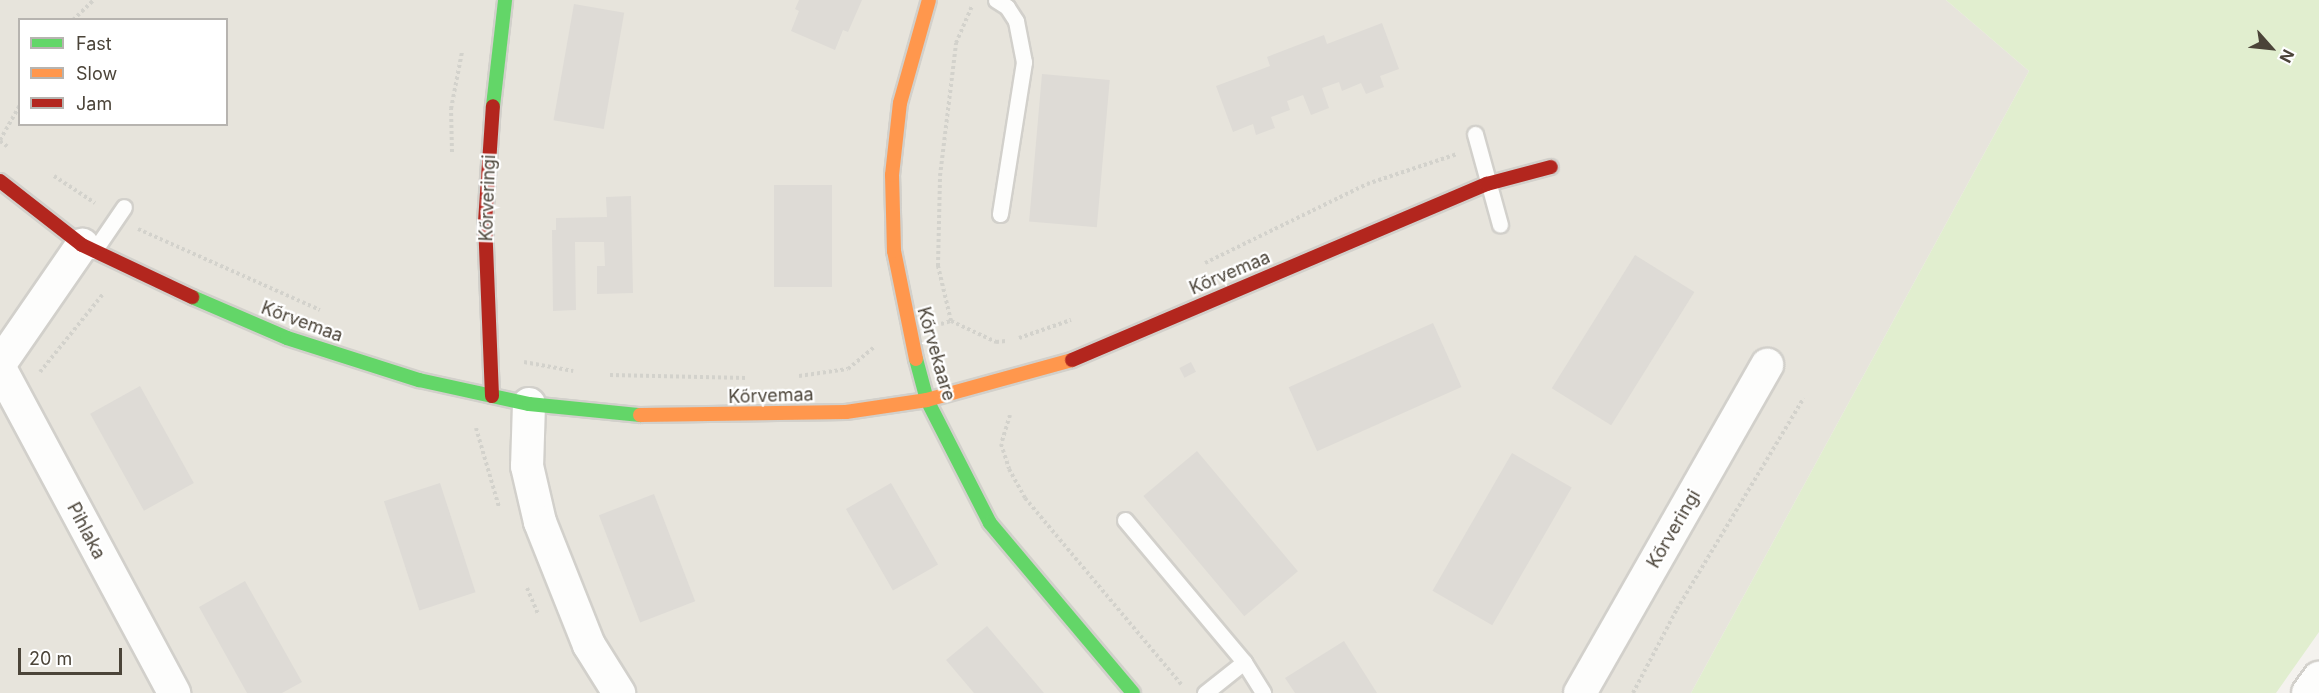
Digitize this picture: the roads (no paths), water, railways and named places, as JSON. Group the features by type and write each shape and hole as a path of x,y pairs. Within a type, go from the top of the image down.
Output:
{"street":[{"name":"Kõrveringi","path":"492,396 485,222 491,121 505,0"},
{"name":"Kõrvekaare","path":"929,0 900,103 892,174 894,251 908,332 927,400 990,523 1133,693"},
{"name":"Kõrvemaa","path":"0,182 88,248 287,338 420,380 529,404 660,417 846,412 927,400 1057,366 1487,184 1551,167"},
{"name":"Pihlaka","path":"88,248 0,366 174,693"},
{"name":"Kõrveringi","path":"1580,693 1767,365"},
{"path":"529,404 527,466 540,522 590,645 619,693"},
{"path":"2308,693 2319,678"}],"lane":[{"path":"996,0 1007,7 1016,21 1024,62 1000,214"},
{"path":"1476,141 1500,225"},
{"path":"88,248 121,212"},
{"path":"1125,520 1244,662 1263,693"},
{"path":"1206,693 1244,662"}]}
